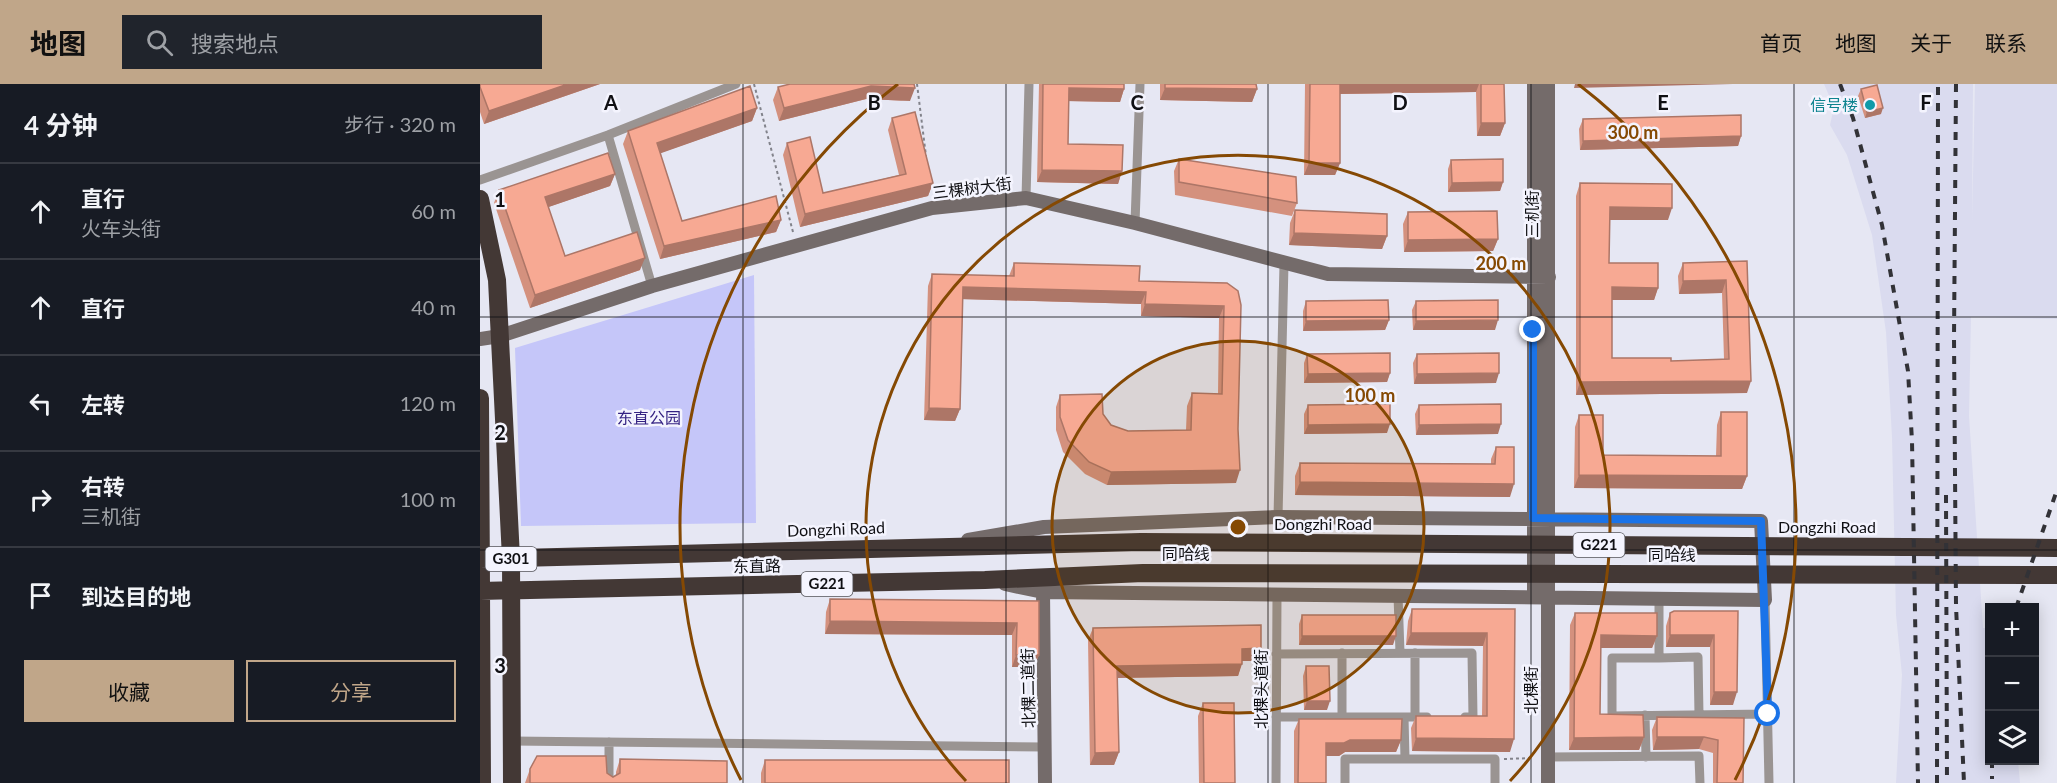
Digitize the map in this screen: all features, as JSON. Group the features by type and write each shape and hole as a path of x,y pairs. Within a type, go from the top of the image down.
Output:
{"highway":[{"name":"G301","path":"480,199 497,280 512,591 512,783"},
{"path":"482,265 500,336"},
{"path":"480,398 482,783"},
{"name":"Dongzhi Road","path":"480,559 1141,542 2057,548"},
{"name":"东直路","path":"480,591 985,580 1143,573"},
{"name":"同哈线","path":"1143,573 2057,575"}],"main road":[{"name":"三机街","path":"1534,84 1533,518 1541,597"},
{"name":"三机街","path":"1541,597 1548,518 1548,84"},
{"name":"三棵树大街","path":"480,339 500,336 652,286 932,208 1026,198 1135,223 1328,274 1549,277"},
{"path":"934,546 1044,527 1278,517 1761,521 1765,600 1043,592 985,580"},
{"name":"北棵二道街","path":"1043,592 1045,783"},
{"name":"北棵街","path":"1541,597 1548,783"}],"street":[{"path":"480,180 608,135 736,84"},
{"path":"1026,198 1029,84"},
{"path":"1135,223 1140,84"},
{"path":"608,135 652,286"},
{"path":"1278,517 1284,264"},
{"name":"北棵头道街","path":"1276,783 1277,595"},
{"path":"1398,595 1400,653"},
{"path":"1659,598 1659,658"},
{"path":"1765,600 1768,783"},
{"path":"1342,653 1342,717"},
{"path":"1415,653 1415,717"},
{"path":"1276,654 1472,653 1473,717 1450,717"},
{"path":"1699,715 1698,657 1612,658 1612,716 1645,715 1699,715 1768,714"},
{"path":"1645,715 1646,757"},
{"path":"1276,717 1438,717"},
{"path":"1404,717 1405,759"},
{"path":"512,741 1045,747"},
{"path":"609,742 609,783"},
{"path":"1547,757 1699,756 1700,783"},
{"path":"1345,783 1345,759 1495,759 1495,783"}],"path":[{"path":"754,84 796,246"},
{"path":"917,84 926,163"},
{"path":"1495,759 1547,757"}],"shaded area":[{"path":"1824,84 1973,84 1972,221 1975,84 2057,84 2057,319 1971,317 1969,416 1983,628 1985,628 1985,765 2018,765 2020,783 1896,783 1902,675 1896,615 1892,437 1886,332 1872,235 1847,155 1830,125 1834,107"}],"green space":[{"name":"东直公园","path":"754,275 756,523 521,526 515,348"}],"building":[{"path":"480,84 568,84 489,111"},
{"path":"790,84 914,84 915,88 871,86 784,108 778,87"},
{"path":"1043,84 1124,84 1124,89 1069,88 1068,144 1123,145 1122,171 1042,170"},
{"path":"1165,84 1256,84 1257,89 1165,88"},
{"path":"1310,84 1340,84 1340,163 1309,163"},
{"path":"1481,84 1504,84 1505,123 1481,123"},
{"path":"1877,85 1883,108 1867,112 1861,89"},
{"path":"750,86 757,108 657,143 682,221 776,196 781,220 664,246 628,131"},
{"path":"915,112 933,183 805,214 787,143 810,137 823,193 906,174 892,118"},
{"path":"1741,115 1741,136 1583,141 1583,119"},
{"path":"608,153 615,174 545,197 565,256 637,232 645,258 535,295 499,190"},
{"path":"1179,159 1296,177 1297,203 1179,182"},
{"path":"1503,159 1503,182 1452,183 1451,160"},
{"path":"1580,183 1672,184 1672,208 1610,207 1609,263 1658,263 1658,288 1612,287 1612,358 1671,358 1671,361 1729,359 1726,280 1683,281 1683,263 1747,261 1751,381 1580,382"},
{"path":"1295,210 1387,214 1387,236 1294,233"},
{"path":"1497,211 1498,239 1408,240 1408,212"},
{"path":"1014,263 1140,266 1139,281 1227,283 1238,291 1241,305 1238,429 1240,470 1111,472 1089,462 1068,440 1060,417 1060,395 1102,394 1103,414 1111,425 1128,431 1191,430 1192,393 1222,394 1224,306 1145,304 1146,292 963,287 960,409 929,408 932,274 1014,276"},
{"path":"1388,300 1389,320 1306,321 1306,301"},
{"path":"1498,300 1498,320 1416,321 1416,301"},
{"path":"1390,353 1390,373 1308,374 1307,354"},
{"path":"1499,353 1499,373 1417,374 1417,354"},
{"path":"1390,404 1390,424 1308,425 1308,405"},
{"path":"1501,404 1501,424 1419,425 1419,405"},
{"path":"1721,412 1747,412 1747,476 1579,475 1579,415 1603,415 1603,455 1721,456"},
{"path":"1496,447 1514,447 1514,484 1300,482 1300,463 1495,464"},
{"path":"830,599 1039,601 1039,655 1016,655 1017,623 830,621"},
{"path":"1412,609 1515,609 1514,739 1416,738 1416,716 1487,716 1487,633 1411,633"},
{"path":"1674,611 1738,611 1737,692 1714,692 1714,635 1670,635 1670,613"},
{"path":"1575,613 1657,613 1657,636 1601,635 1600,714 1643,715 1644,737 1574,738"},
{"path":"1302,615 1396,615 1396,636 1302,636"},
{"path":"1261,625 1261,648 1242,649 1242,664 1117,666 1119,752 1095,753 1093,628"},
{"path":"1306,666 1329,666 1330,701 1307,701"},
{"path":"1203,703 1234,703 1235,783 1204,783"},
{"path":"1657,717 1744,718 1743,783 1717,783 1718,740 1704,737 1657,737"},
{"path":"1299,719 1402,719 1401,740 1350,740 1344,743 1326,743 1326,783 1298,783"},
{"path":"537,756 606,756 607,773 613,777 620,773 620,759 727,761 727,783 530,783 530,769"},
{"path":"765,760 1009,760 1009,783 765,783"}],"railway":[{"path":"1840,84 1853,118 1882,225 1908,371 1912,441 1918,783"},
{"path":"1937,783 1938,84"},
{"path":"1956,84 1954,338 1956,606 1964,783"},
{"path":"2018,603 2057,490"},
{"path":"1946,495 1947,783"},
{"path":"1992,765 1992,779"}],"place":[{"name":"信号楼","path":"1870,105"}],"route":[{"path":"1533,330 1533,518 1761,521 1768,714"}]}
